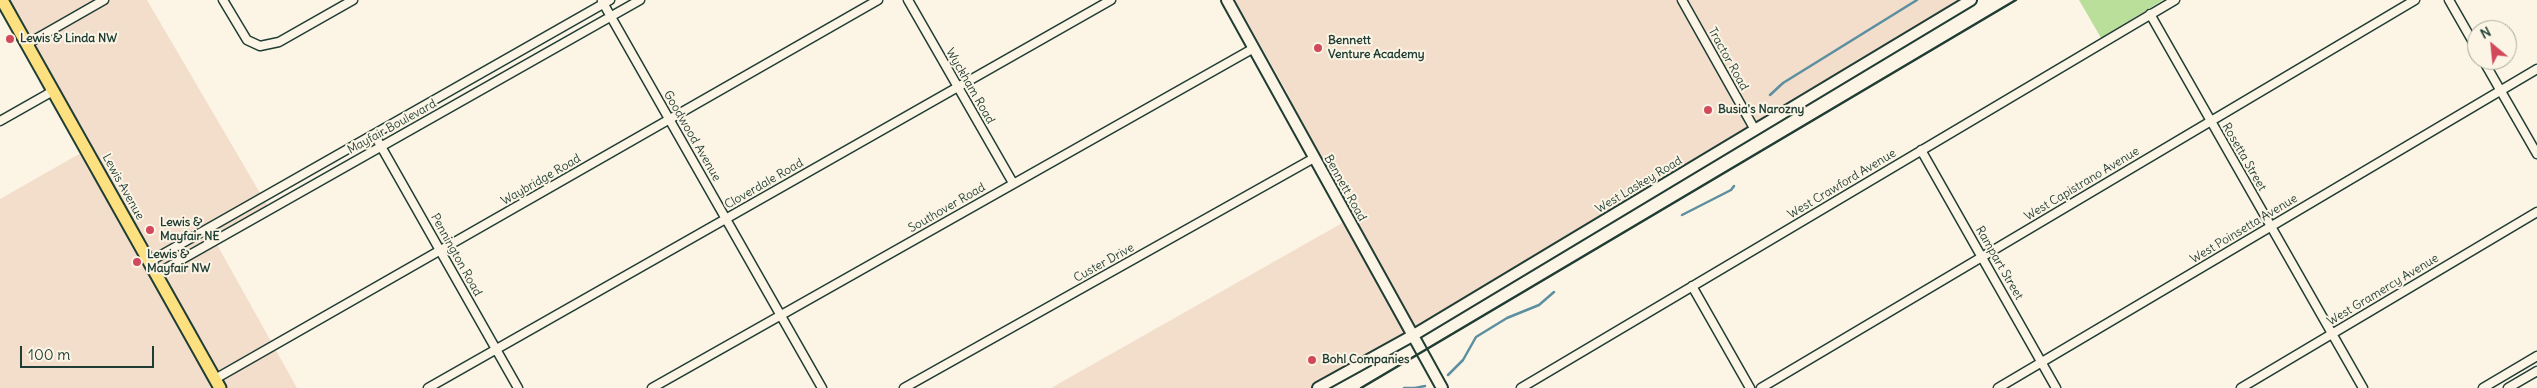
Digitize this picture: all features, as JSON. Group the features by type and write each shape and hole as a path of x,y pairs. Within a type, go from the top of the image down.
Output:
{"main road":[{"name":"Lewis Avenue","path":"2,0 218,384"},
{"name":"Bennett Road","path":"1227,0 1442,388"},
{"name":"West Laskey Road","path":"1318,388 1412,336 1971,0"}],"street":[{"path":"27,44 104,0"},
{"path":"223,0 247,40 260,46 280,42 353,0"},
{"name":"Mayfair Boulevard","path":"156,274 640,0"},
{"name":"Waybridge Road","path":"218,384 440,251 878,0"},
{"name":"Wyckham Road","path":"908,0 1013,184"},
{"name":"Cloverdale Road","path":"428,388 1111,0"},
{"name":"Tractor Road","path":"1682,0 1755,130"},
{"name":"West Crawford Avenue","path":"1521,388 2175,0"},
{"name":"West Capistrano Avenue","path":"1761,388 2415,0"},
{"path":"2449,0 2467,32"},
{"name":"Mayfair Boulevard","path":"150,262 605,1"},
{"name":"Goodwood Avenue","path":"605,1 611,16 822,388"},
{"name":"Rosetta Street","path":"2150,14 2363,388"},
{"name":"Southover Road","path":"652,388 1254,48"},
{"name":"West Poinsetta Avenue","path":"1998,388 2537,69"},
{"path":"2489,70 2537,154"},
{"path":"0,121 53,91"},
{"name":"Pennington Road","path":"374,134 518,388"},
{"name":"Rampart Street","path":"1921,150 2056,388"},
{"name":"Custer Drive","path":"904,388 1314,158"},
{"name":"West Gramercy Avenue","path":"2240,388 2537,212"},
{"path":"1692,286 1750,388"},
{"path":"2483,388 2537,356"},
{"path":"2523,365 2529,375"},
{"path":"2508,388 2537,371"}],"shaded area":[{"path":"2,0 147,0 270,210 215,241 297,388 0,388 0,199 86,150"},
{"path":"1235,0 1972,0 1318,388 1051,388 1344,222 1277,103 1289,96"}],"green space":[{"path":"2079,0 2163,0 2101,38"}],"waterway":[{"path":"1770,95 1783,83 1917,0"},
{"path":"1682,215 1731,190 1734,186"},
{"path":"1448,375 1463,360 1476,337 1507,318 1539,305 1554,292"},
{"path":"1415,388 1425,386"},
{"path":"1404,388 1414,388"}],"railway":[{"path":"1361,388 2016,0"}],"place":[{"name":"Lewis & Linda NW","path":"10,39"},
{"name":"Bennett Venture Academy","path":"1318,48"},
{"name":"Busia's Narozny","path":"1708,110"},
{"name":"Lewis & Mayfair NE","path":"150,230"},
{"name":"Lewis & Mayfair NW","path":"137,262"},
{"name":"Bohl Companies","path":"1312,360"}]}
